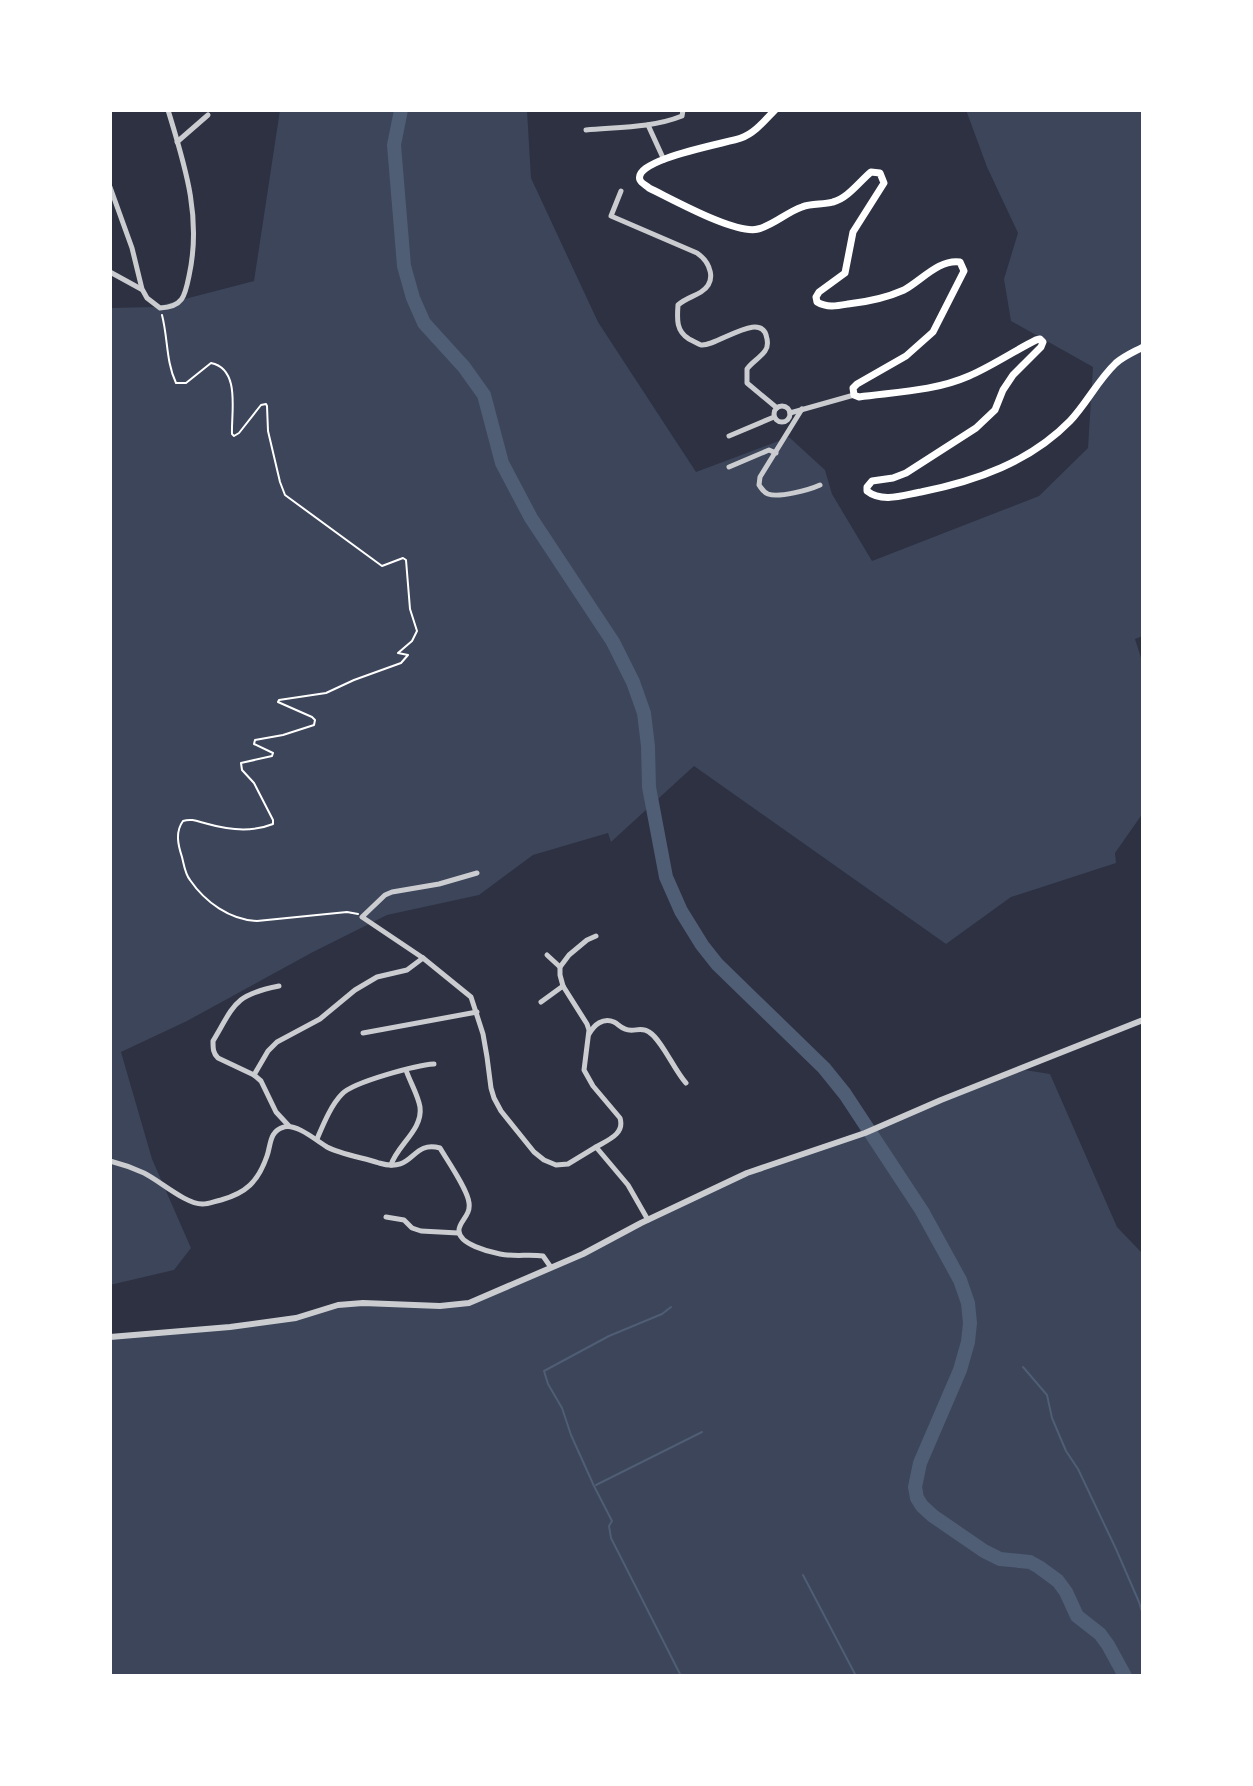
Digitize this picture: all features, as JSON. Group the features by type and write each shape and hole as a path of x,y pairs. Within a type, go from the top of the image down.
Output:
{"main road":[{"path":"775,110 752,133 664,160 644,170 639,175 641,183 728,224 753,230 803,206 837,201 871,172 880,173 884,183 853,232 845,273 819,292 817,302 827,307 884,297 902,290 948,262 962,264 964,271 933,332 906,356 857,384 853,388 854,395 911,391 946,384 970,376 1036,340 1043,342 1003,390 995,410 976,428 906,473 872,481 867,487 871,494 885,497 919,492 985,475 1011,464 1036,449 1069,422 1119,360 1143,347"}],"street":[{"path":"110,187 147,298 160,308 177,304 185,296 194,253 194,224 190,190 168,110"},
{"path":"586,130 648,125 677,119 682,116 683,110"},
{"path":"177,142 208,115"},
{"path":"648,125 664,160"},
{"path":"621,191 611,216 697,253 709,265 709,284 703,291 678,305 681,333 701,345 752,326 766,332 768,344 747,369 747,383 777,408"},
{"path":"110,272 142,289"},
{"path":"790,413 854,395"},
{"path":"777,408 783,406 790,413"},
{"path":"729,436 774,417 777,408"},
{"path":"802,409 760,477 759,485 772,495 820,485"},
{"path":"774,417 781,423 787,421 790,413"},
{"path":"729,467 769,450 776,453"},
{"path":"477,873 439,884 392,892 362,917 423,958 471,997 477,1012 494,1098 534,1152 556,1165 568,1164 596,1147 618,1133 622,1123 584,1070 589,1035 587,1024 563,986 560,975 560,967 569,955 596,936"},
{"path":"547,955 560,967"},
{"path":"254,1075 277,1042 320,1019 355,990 377,977 407,970 423,958"},
{"path":"279,986 245,995 234,1005 213,1041 214,1054 254,1075 261,1081 276,1112 289,1126 328,1147 391,1166 404,1163 427,1146 440,1148 470,1205 468,1215 459,1227 458,1233 463,1240 502,1255 543,1256 550,1266"},
{"path":"541,1002 563,986"},
{"path":"363,1033 477,1012"},
{"path":"589,1035 593,1027 606,1020 625,1030 649,1031 686,1083"},
{"path":"110,1337 296,1318 338,1305 455,1305 483,1298 583,1254 747,1173 865,1133 1143,1020"},
{"path":"317,1139 343,1092 419,1065 434,1064"},
{"path":"391,1166 394,1155 420,1117 419,1102 406,1070"},
{"path":"110,1161 144,1173 192,1202 205,1204 237,1195 251,1186 266,1159 272,1137 281,1127 289,1126"},
{"path":"596,1147 628,1185 648,1220"},
{"path":"386,1217 404,1220 421,1231 458,1233"}],"path":[{"path":"160,308 167,335 168,360 176,383 186,383 211,363 220,366 229,379 234,436 263,403 267,406 268,431 285,495 382,566 403,558 406,560 410,609 417,631 412,641 398,653 407,657 401,663 326,693 279,700 312,717 314,725 255,740 254,744 273,753 272,756 241,763 273,824 241,829 186,820 179,828 179,845 188,878 208,901 228,913 244,920 257,921 347,912 362,917"}],"shaded area":[{"path":"280,110 527,110 531,178 598,322 696,472 789,437 825,470 832,494 872,561 1039,496 1088,448 1093,367 1011,321 1004,279 1018,233 987,167 966,110 1143,110 1143,636 1135,639 1143,664 1143,813 1115,853 1116,863 1011,897 946,944 694,766 611,842 608,833 533,855 479,895 387,915 187,1021 121,1052 152,1159 191,1248 174,1270 110,1285 110,308 154,307 254,281"},
{"path":"1025,1070 1050,1074 1117,1227 1143,1254 1143,1676 110,1676 110,1337 296,1318 338,1305 455,1305 497,1292 747,1173 865,1133"}],"waterway":[{"path":"401,110 394,145 404,266 413,298 424,323 464,367 484,395 502,463 531,518 613,642 633,682 644,713 649,787 666,877 681,911 717,964 824,1068 845,1094 922,1211 960,1280 968,1303 968,1342 960,1370 920,1463 915,1487 917,1498 933,1516 984,1551 1000,1559 1030,1562 1058,1581 1077,1616 1100,1634 1125,1676"},
{"path":"671,1307 544,1371 612,1521 609,1526 611,1538 681,1676"},
{"path":"1023,1367 1047,1395 1052,1418 1066,1451 1078,1469 1116,1549 1143,1615"},
{"path":"596,1485 702,1432"},
{"path":"803,1575 856,1676"}]}
